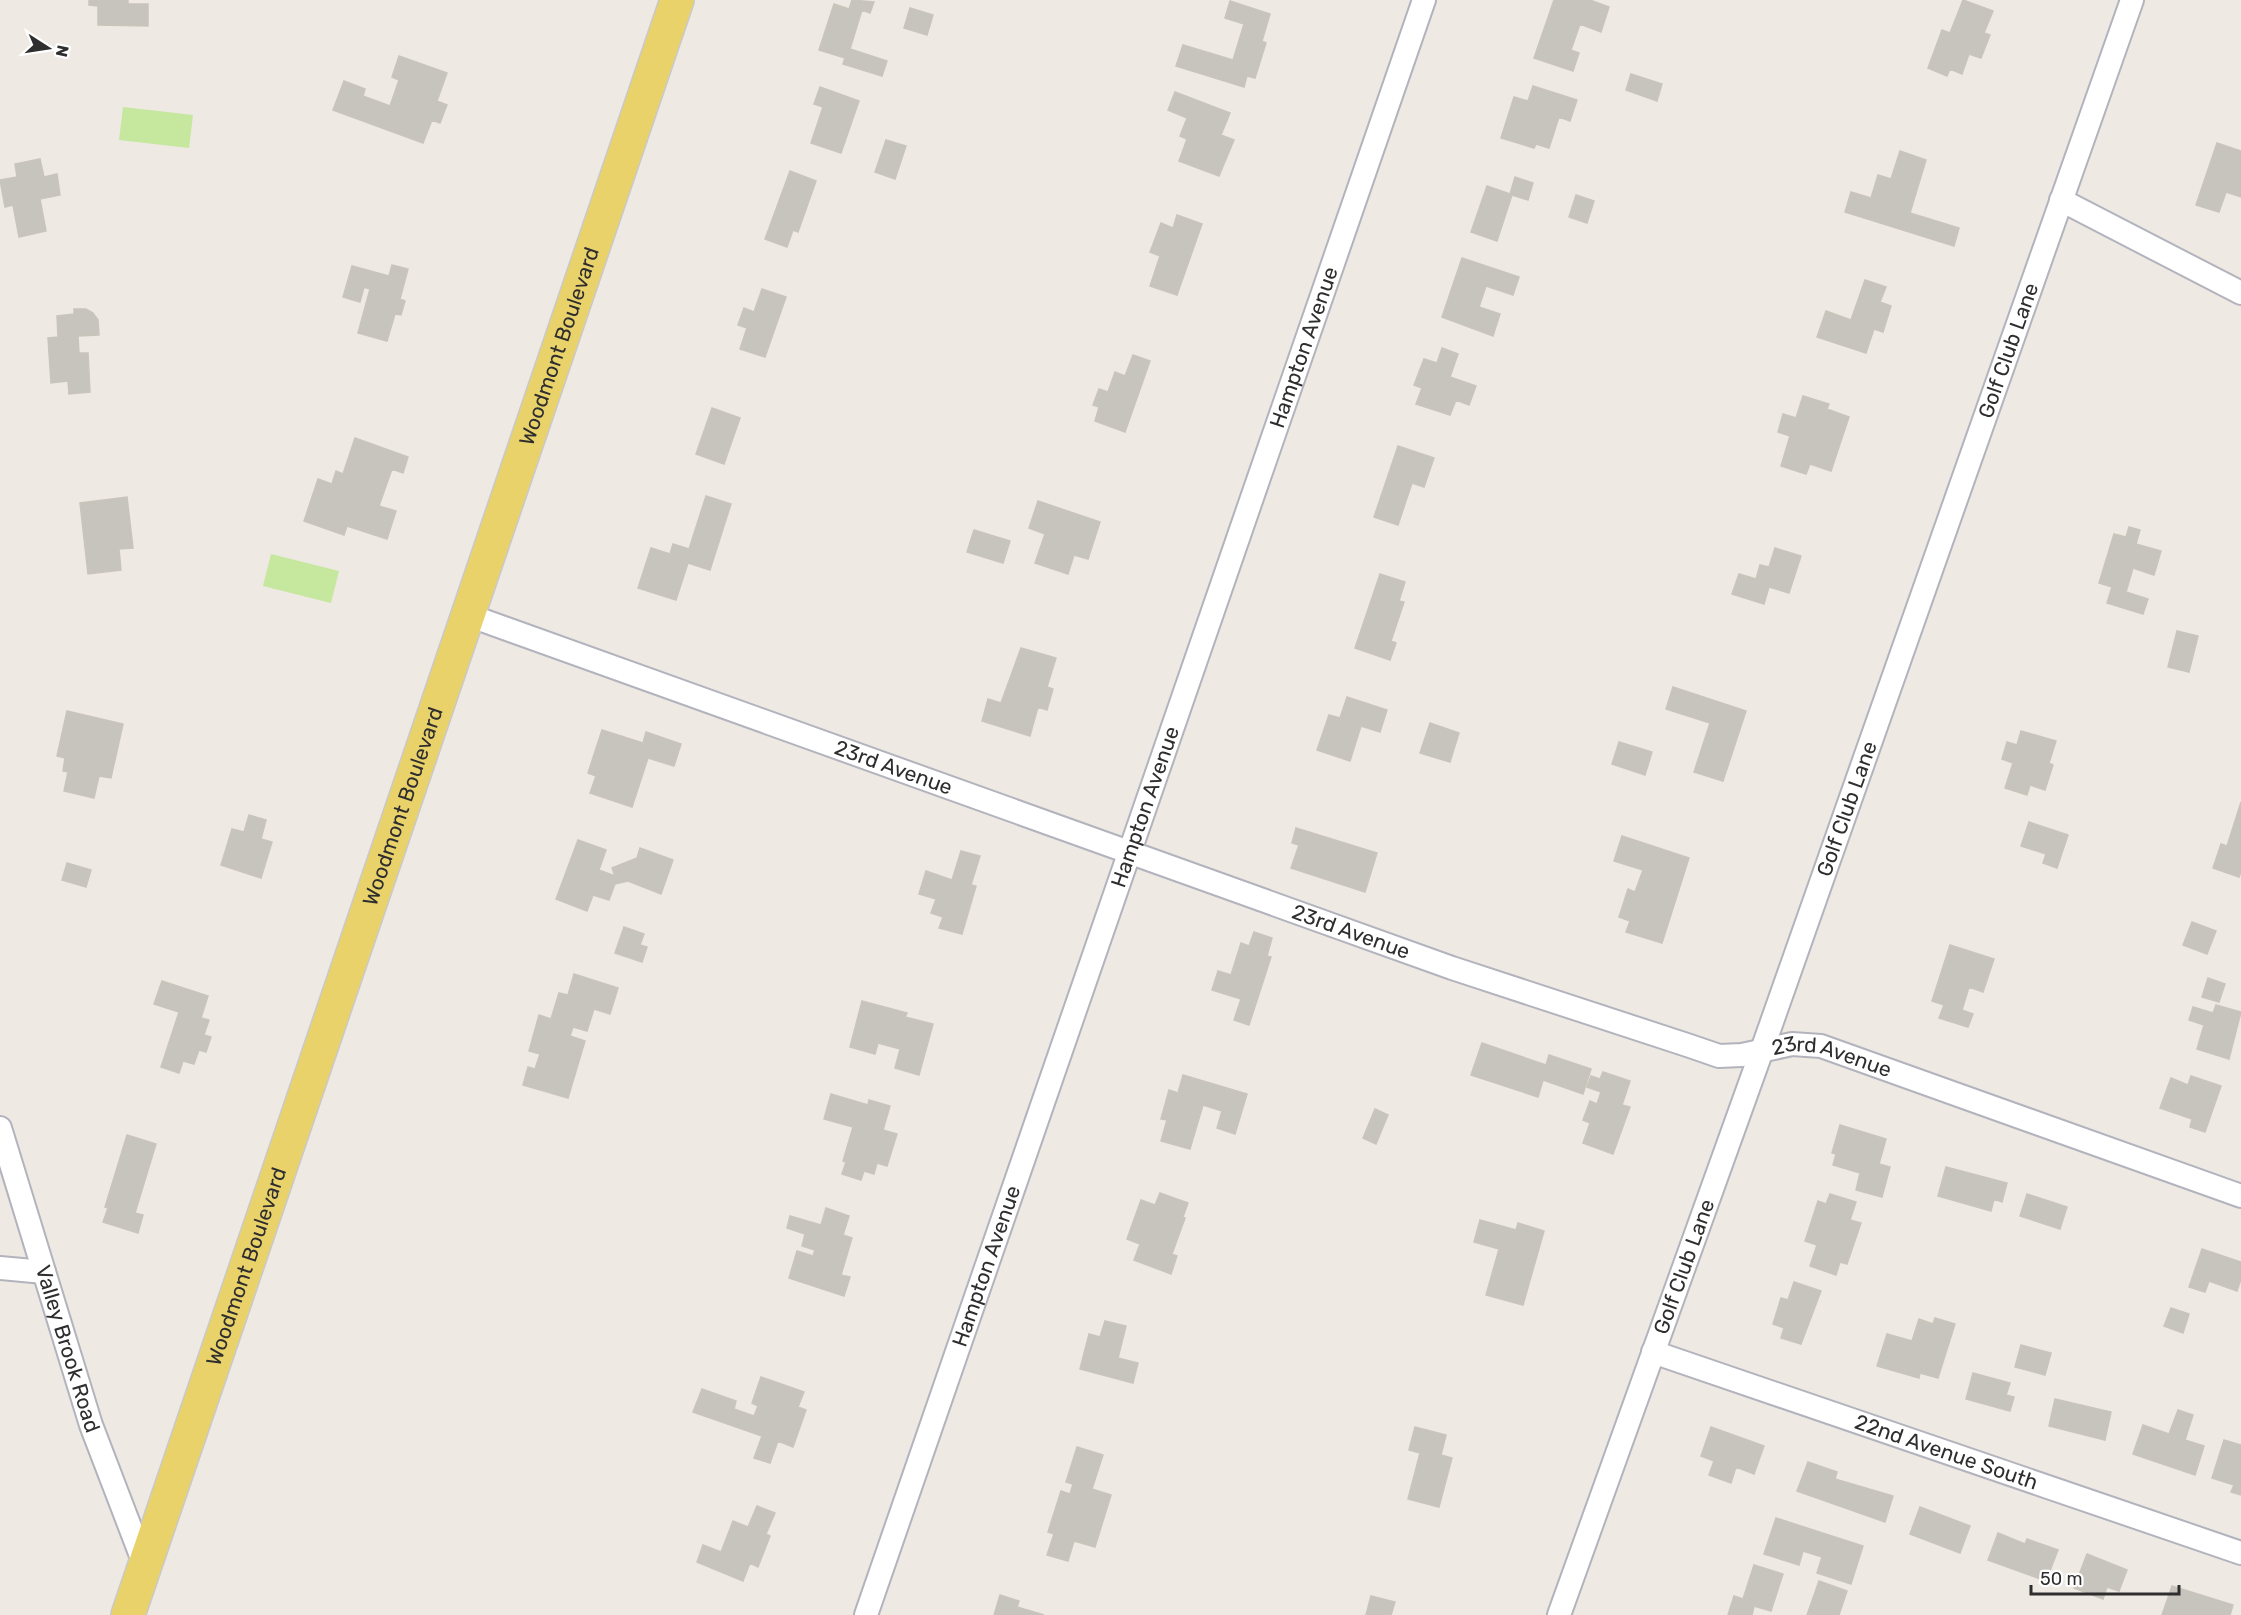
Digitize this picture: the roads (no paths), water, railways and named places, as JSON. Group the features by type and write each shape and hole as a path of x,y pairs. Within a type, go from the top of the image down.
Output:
{"main road":[{"name":"Woodmont Boulevard","path":"128,1615 677,0"}],"street":[{"name":"Hampton Avenue","path":"866,1615 1127,853 1424,0"},
{"name":"Golf Club Lane","path":"1559,1615 1762,1050 2132,0"},
{"path":"2061,200 2241,293"},
{"name":"23rd Avenue","path":"468,615 1452,968 1719,1056 1742,1055 1792,1044 1821,1046 2241,1196"},
{"name":"Valley Brook Road","path":"0,1128 91,1425 145,1566"},
{"path":"0,1268 44,1272"},
{"name":"22nd Avenue South","path":"1653,1352 2241,1553"}]}
